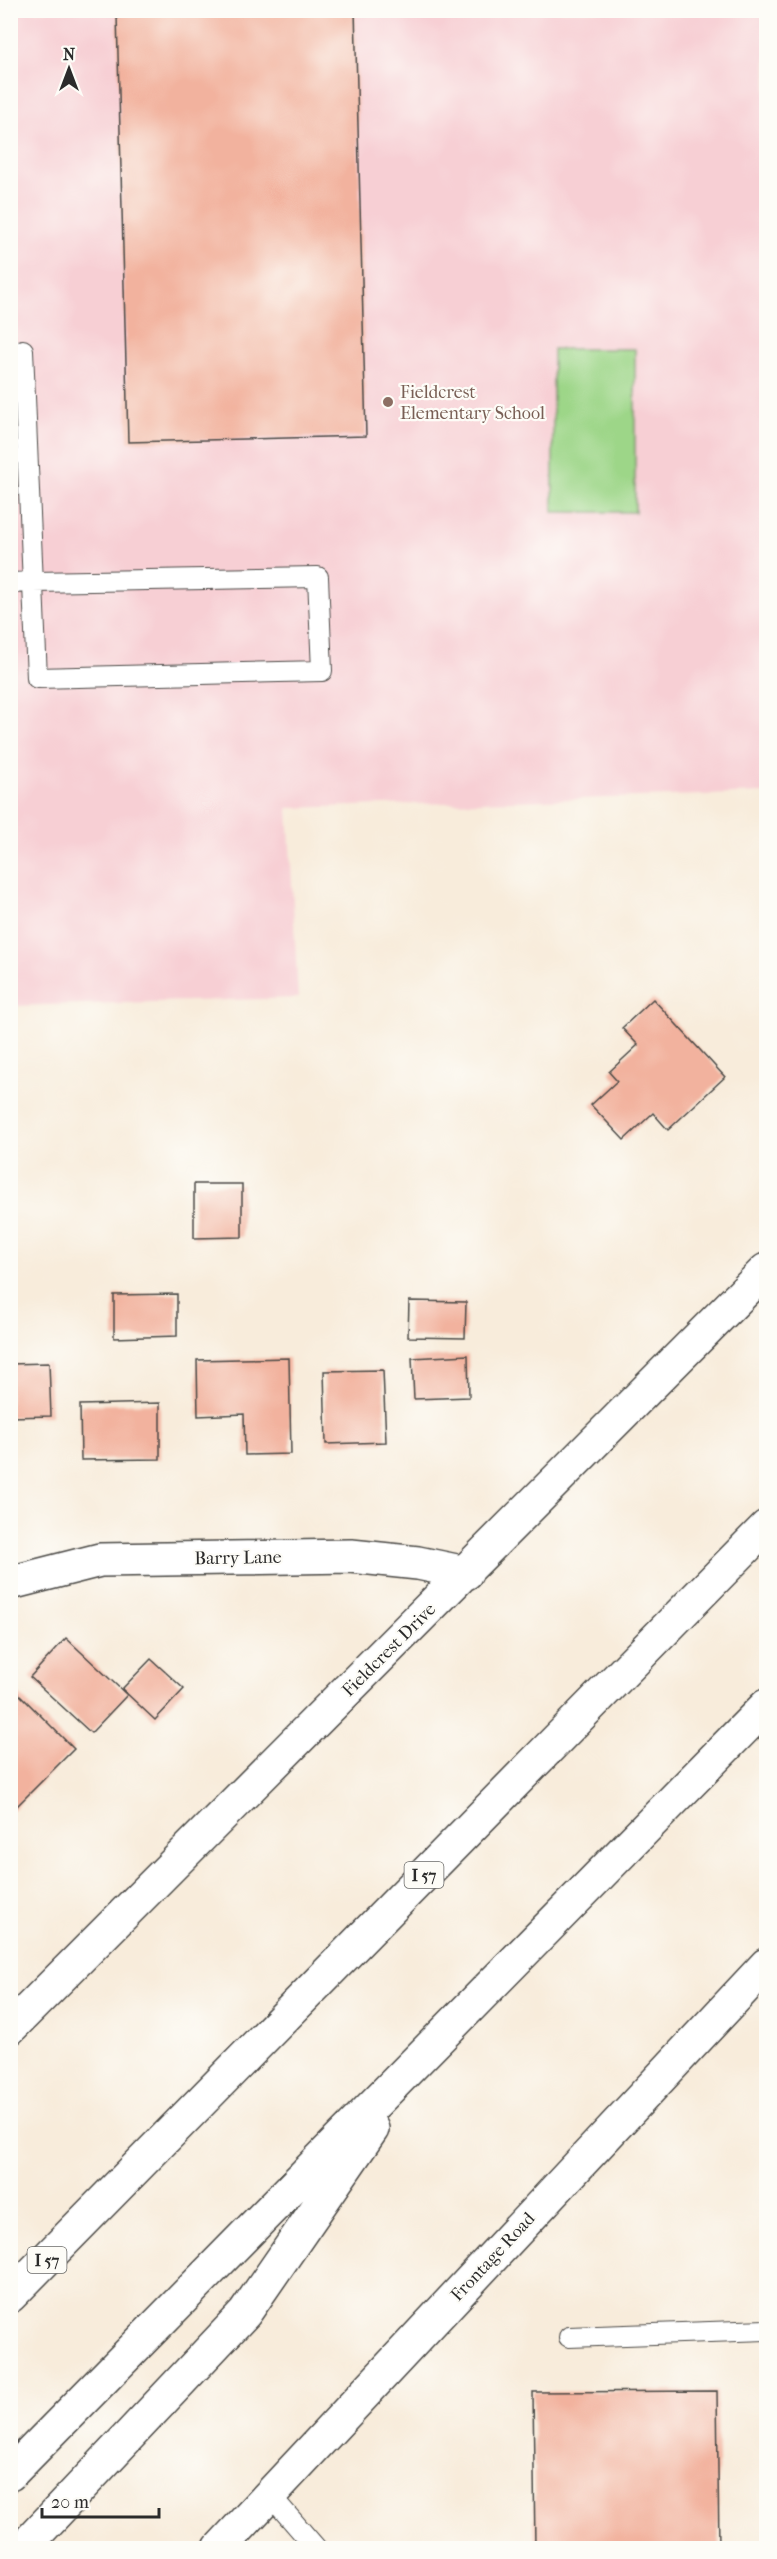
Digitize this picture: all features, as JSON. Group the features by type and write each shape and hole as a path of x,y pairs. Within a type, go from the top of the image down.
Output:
{"main road":[{"name":"Fieldcrest Drive","path":"10,2028 466,1574 766,1270"},
{"name":"I 57","path":"10,2296 766,1527"},
{"name":"Barry Lane","path":"10,1583 100,1560 351,1556 418,1563 466,1574"},
{"path":"10,2474 766,1706"},
{"name":"Frontage Road","path":"220,2548 766,1965"},
{"path":"23,2548 245,2313 422,2056"},
{"path":"10,2273 83,2224"}],"lane":[{"path":"10,583 34,582 318,577 322,671 37,678 34,582 23,350"},
{"path":"569,2337 766,2330"},
{"path":"270,2495 316,2548"}],"shaded area":[{"name":"Fieldcrest Elementary School","path":"10,11 766,11 766,793 288,808 298,998 11,1006"}],"green space":[{"path":"553,349 635,349 635,512 553,512"}],"building":[{"name":"Fieldcrest Elementary School","path":"355,10 366,436 128,442 117,15"},
{"path":"653,999 725,1077 668,1130 653,1113 624,1140 591,1105 617,1081 609,1072 638,1045 622,1028"},
{"path":"194,1184 242,1184 242,1237 194,1238"},
{"path":"177,1294 177,1336 114,1338 114,1295"},
{"path":"409,1301 466,1302 465,1338 408,1337"},
{"path":"468,1355 469,1397 414,1399 412,1358"},
{"path":"289,1358 291,1454 245,1455 244,1414 198,1416 197,1360"},
{"path":"49,1363 51,1416 10,1417 10,1364"},
{"path":"383,1370 386,1442 326,1444 324,1371"},
{"path":"160,1403 160,1459 81,1460 80,1405"},
{"path":"66,1638 127,1695 91,1733 30,1677"},
{"path":"151,1659 184,1689 155,1720 122,1689"},
{"path":"13,1688 74,1749 10,1813 10,1691"},
{"path":"717,2391 719,2548 535,2548 533,2392"}],"place":[{"name":"Fieldcrest Elementary School","path":"388,402"}]}
